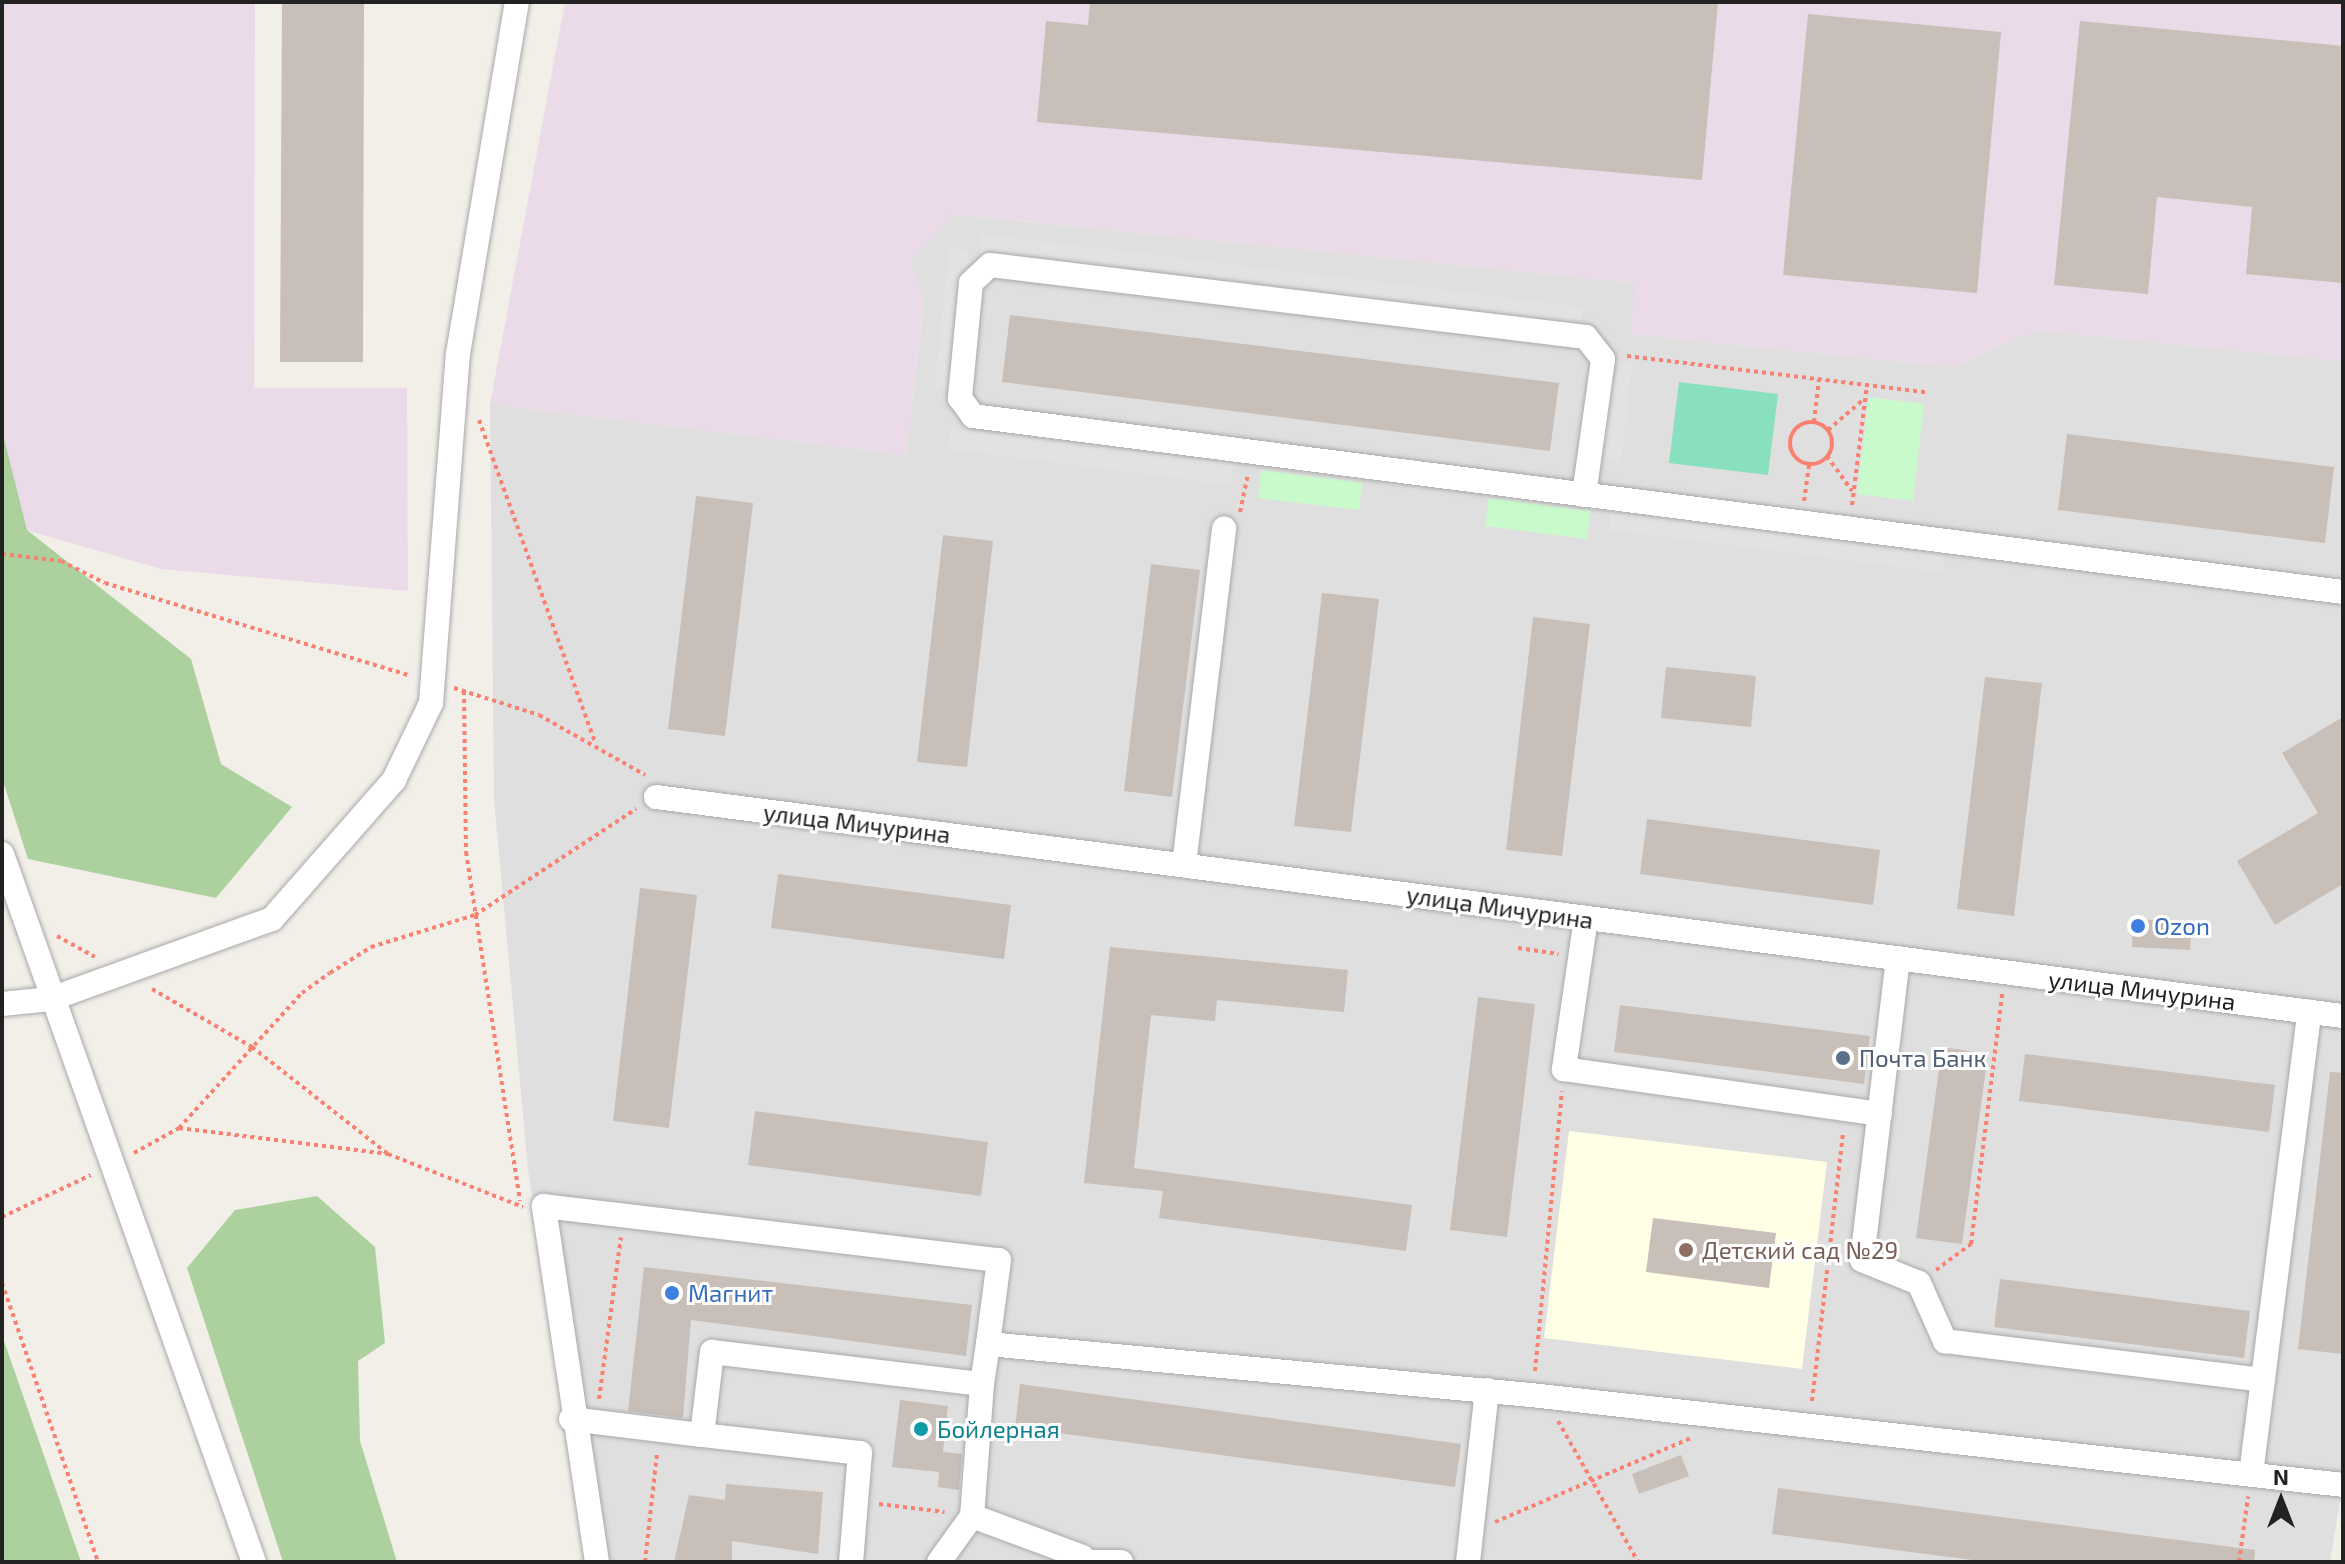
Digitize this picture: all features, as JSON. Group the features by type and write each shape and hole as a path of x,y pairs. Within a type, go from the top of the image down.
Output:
{"street":[{"path":"2,1004 51,999 272,919 394,780 434,683 458,354 517,2"},
{"path":"1584,495 1601,353 1586,337 990,265 971,283 960,398 973,416 1584,495 2343,592"},
{"path":"1184,865 1224,528"},
{"name":"улица Мичурина","path":"656,797 2343,1016"},
{"path":"2,854 109,1167 254,1562"},
{"path":"1586,918 1564,1069 1880,1114"},
{"path":"1898,958 1862,1260 1919,1283 1945,1341 2263,1380"},
{"path":"2251,1474 2309,1012"},
{"path":"597,1562 533,1207 999,1260 982,1384 972,1516 939,1562"},
{"path":"988,1344 1487,1390 2343,1485"},
{"path":"702,1435 712,1352 982,1384"},
{"path":"1468,1562 1487,1390"},
{"path":"571,1419 860,1453 851,1562"},
{"path":"972,1516 1083,1560 1121,1562"}],"path":[{"path":"1601,353 1926,392"},
{"path":"1814,422 1819,379"},
{"path":"1851,508 1867,385"},
{"path":"1853,493 1827,456 1828,430 1865,399"},
{"path":"476,410 596,745"},
{"path":"1809,464 1795,456 1791,440 1799,426 1814,422 1828,430"},
{"path":"1809,464 1827,456"},
{"path":"1804,502 1809,464"},
{"path":"1243,508 1246,493"},
{"path":"2,554 61,561 105,583 539,715 645,775 656,797 475,915 371,947 302,993 179,1128 109,1167 2,1217"},
{"path":"464,691 475,915 533,1207"},
{"path":"22,916 252,1047 388,1154"},
{"path":"1518,948 1580,957"},
{"path":"1919,1283 1971,1244 2005,972"},
{"path":"1535,1371 1564,1069"},
{"path":"1809,1425 1846,1110"},
{"path":"179,1128 388,1154 533,1207"},
{"path":"596,1422 624,1215"},
{"path":"2,1283 98,1562"},
{"path":"1552,1411 1638,1562"},
{"path":"645,1562 660,1428"},
{"path":"1471,1532 1701,1434"},
{"path":"2239,1562 2251,1474"},
{"path":"856,1501 972,1516"}],"shaded area":[{"path":"2,2 255,2 254,388 407,388 408,591 161,569 26,530 2,430"},
{"path":"565,2 2343,2 2343,361 2036,330 1954,367 1631,334 1635,283 953,214 910,261 924,300 906,455 490,404"},
{"path":"952,214 1636,283 1631,334 1954,367 2036,330 2343,361 2343,1483 2330,1562 590,1562 528,1170 494,799 490,404 906,455 924,301 910,261"},
{"path":"982,234 1583,307 1580,328 979,255"},
{"path":"949,248 969,250 955,388 935,387"},
{"path":"1611,360 1632,363 1621,462 1600,459"},
{"path":"951,428 1234,464 1231,485 948,449"},
{"path":"1612,508 1945,551 1942,572 1609,530"},
{"name":"Детский сад №29","path":"1569,1131 1827,1162 1802,1369 1544,1338"}],"green space":[{"path":"1679,382 1778,394 1768,475 1669,463"},
{"path":"1869,397 1924,404 1913,501 1857,494"},
{"path":"2,430 27,530 191,659 221,764 292,807 216,898 28,859 2,778"},
{"path":"1261,470 1362,483 1359,510 1258,498"},
{"path":"1489,498 1590,511 1587,539 1485,526"},
{"path":"317,1196 375,1247 385,1343 358,1361 360,1441 397,1562 283,1562 187,1268 235,1210"},
{"path":"2,1335 81,1562 2,1562"}],"building":[{"path":"282,2 364,2 363,362 280,362"},
{"path":"1090,2 1718,2 1702,180 1037,122 1046,21 1088,25"},
{"path":"1808,14 2001,32 1977,293 1783,275"},
{"path":"2080,21 2343,46 2343,283 2246,274 2252,207 2157,197 2148,294 2054,285"},
{"path":"1010,315 1559,383 1550,451 1002,382"},
{"path":"2067,434 2334,467 2325,543 2058,510"},
{"path":"696,496 753,503 725,736 668,729"},
{"path":"943,535 993,541 967,767 917,762"},
{"path":"1151,564 1200,570 1172,797 1124,791"},
{"path":"1322,593 1379,599 1351,832 1294,826"},
{"path":"1533,617 1590,624 1562,856 1506,850"},
{"path":"1666,667 1756,676 1751,727 1661,718"},
{"path":"1985,677 2042,683 2014,916 1957,909"},
{"path":"2343,717 2343,884 2275,925 2237,861 2318,813 2282,753"},
{"path":"1647,819 1880,850 1873,905 1640,874"},
{"path":"778,874 1011,905 1004,959 771,928"},
{"path":"640,888 697,895 669,1128 613,1121"},
{"path":"2133,919 2192,922 2190,950 2132,947"},
{"path":"1110,947 1348,970 1344,1012 1217,1000 1215,1021 1151,1015 1134,1168 1412,1205 1406,1251 1159,1218 1163,1191 1084,1183"},
{"path":"1478,997 1535,1004 1507,1237 1450,1230"},
{"path":"1620,1005 1870,1036 1864,1084 1614,1052"},
{"path":"1942,1047 1988,1054 1962,1244 1916,1238"},
{"path":"2025,1054 2275,1085 2269,1132 2019,1101"},
{"path":"2330,1072 2343,1073 2343,1354 2298,1349"},
{"path":"755,1111 988,1142 981,1196 748,1165"},
{"path":"1653,1218 1776,1233 1769,1288 1646,1272"},
{"path":"644,1267 972,1305 966,1356 691,1320 683,1418 628,1411"},
{"path":"2000,1279 2250,1311 2244,1358 1994,1327"},
{"path":"1020,1384 1461,1444 1455,1487 1015,1427"},
{"name":"Бойлерная","path":"900,1400 948,1406 943,1452 962,1454 959,1490 938,1487 939,1472 892,1467"},
{"path":"1681,1455 1689,1476 1639,1494 1632,1474"},
{"path":"726,1484 823,1492 818,1554 732,1541 732,1562 674,1562 689,1495 725,1500"},
{"path":"1778,1488 2255,1550 2254,1562 1988,1562 1772,1534"}],"place":[{"name":"Ozon","path":"2138,926"},
{"name":"Почта Банк","path":"1843,1058"},
{"name":"Детский сад №29","path":"1686,1250"},
{"name":"Магнит","path":"672,1293"},
{"name":"Бойлерная","path":"921,1429"}]}
